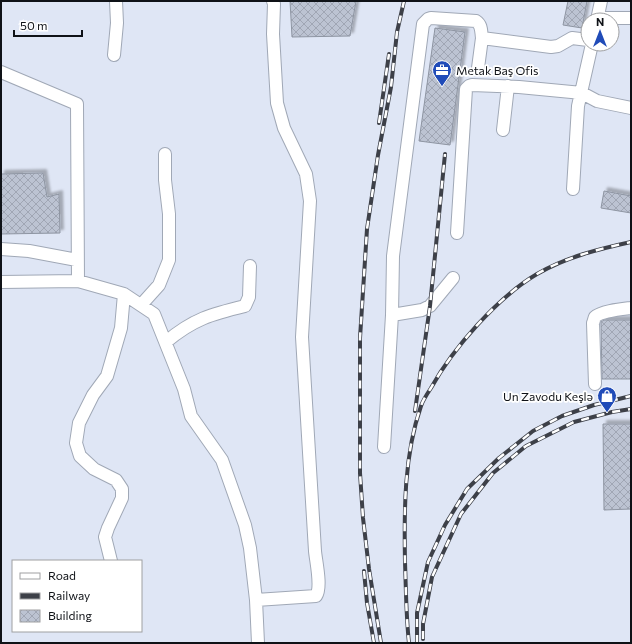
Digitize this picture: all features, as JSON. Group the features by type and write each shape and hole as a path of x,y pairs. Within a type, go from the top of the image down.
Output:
{"street":[{"path":"114,55 117,23 116,1"},
{"path":"256,600 316,596 318,593 302,337 310,201 306,174 284,128 277,103 273,34 273,1"},
{"path":"599,12 601,1"},
{"path":"384,447 392,315 392,266 395,233 423,24 431,18 476,21 480,23 482,38 478,68"},
{"path":"620,18 631,18"},
{"path":"482,38 551,47 558,46 572,38 580,39"},
{"path":"573,189 578,106 590,52"},
{"path":"1,72 77,104 78,281"},
{"path":"457,233 466,90 469,86 508,86 582,93 597,101 631,108"},
{"path":"503,130 508,86"},
{"path":"141,305 159,285 169,260 169,214 165,180 165,154"},
{"path":"1,249 29,251 77,260"},
{"path":"166,342 181,330 207,316 245,306 250,297 250,266"},
{"path":"392,315 416,312 430,306 453,278"},
{"path":"1,282 78,281 124,294 154,314 184,389 191,416 222,460 245,525 250,548 256,600 258,643"},
{"path":"111,560 105,537 122,498 122,489 116,480 94,469 80,456 76,443 79,423 92,394 107,376 121,328 124,294"},
{"path":"595,384 593,323 595,317 600,314 631,308"}],"building":[{"path":"290,1 356,1 350,36 292,37"},
{"path":"568,1 587,1 585,12 580,12 580,28 563,25"},
{"name":"Metak Baş Ofis","path":"435,28 465,32 450,145 419,141"},
{"path":"43,173 47,197 59,194 60,233 1,234 1,174"},
{"path":"604,191 631,196 631,213 601,208"},
{"path":"604,320 631,320 631,379 602,379 601,322"},
{"path":"603,424 631,424 631,509 604,510"}],"railway":[{"path":"381,643 369,569 363,518 360,473 360,338 367,229 378,155 391,87 397,32 404,1"},
{"path":"379,123 389,54"},
{"path":"415,411 430,306 445,154"},
{"path":"409,643 405,562 406,483 415,425 424,399 440,373 464,340 492,310 522,284 548,268 571,258 631,242"},
{"path":"417,643 417,613 428,562 445,525 467,489 499,458 533,431 562,416 594,405 631,396"},
{"path":"423,639 423,624 432,577 461,514 493,473 526,446 574,422 612,412 631,409"},
{"path":"364,571 367,603 374,643"}],"place":[{"name":"Metak Baş Ofis","path":"442,87"},
{"name":"Un Zavodu Keşlə","path":"607,413"}]}
